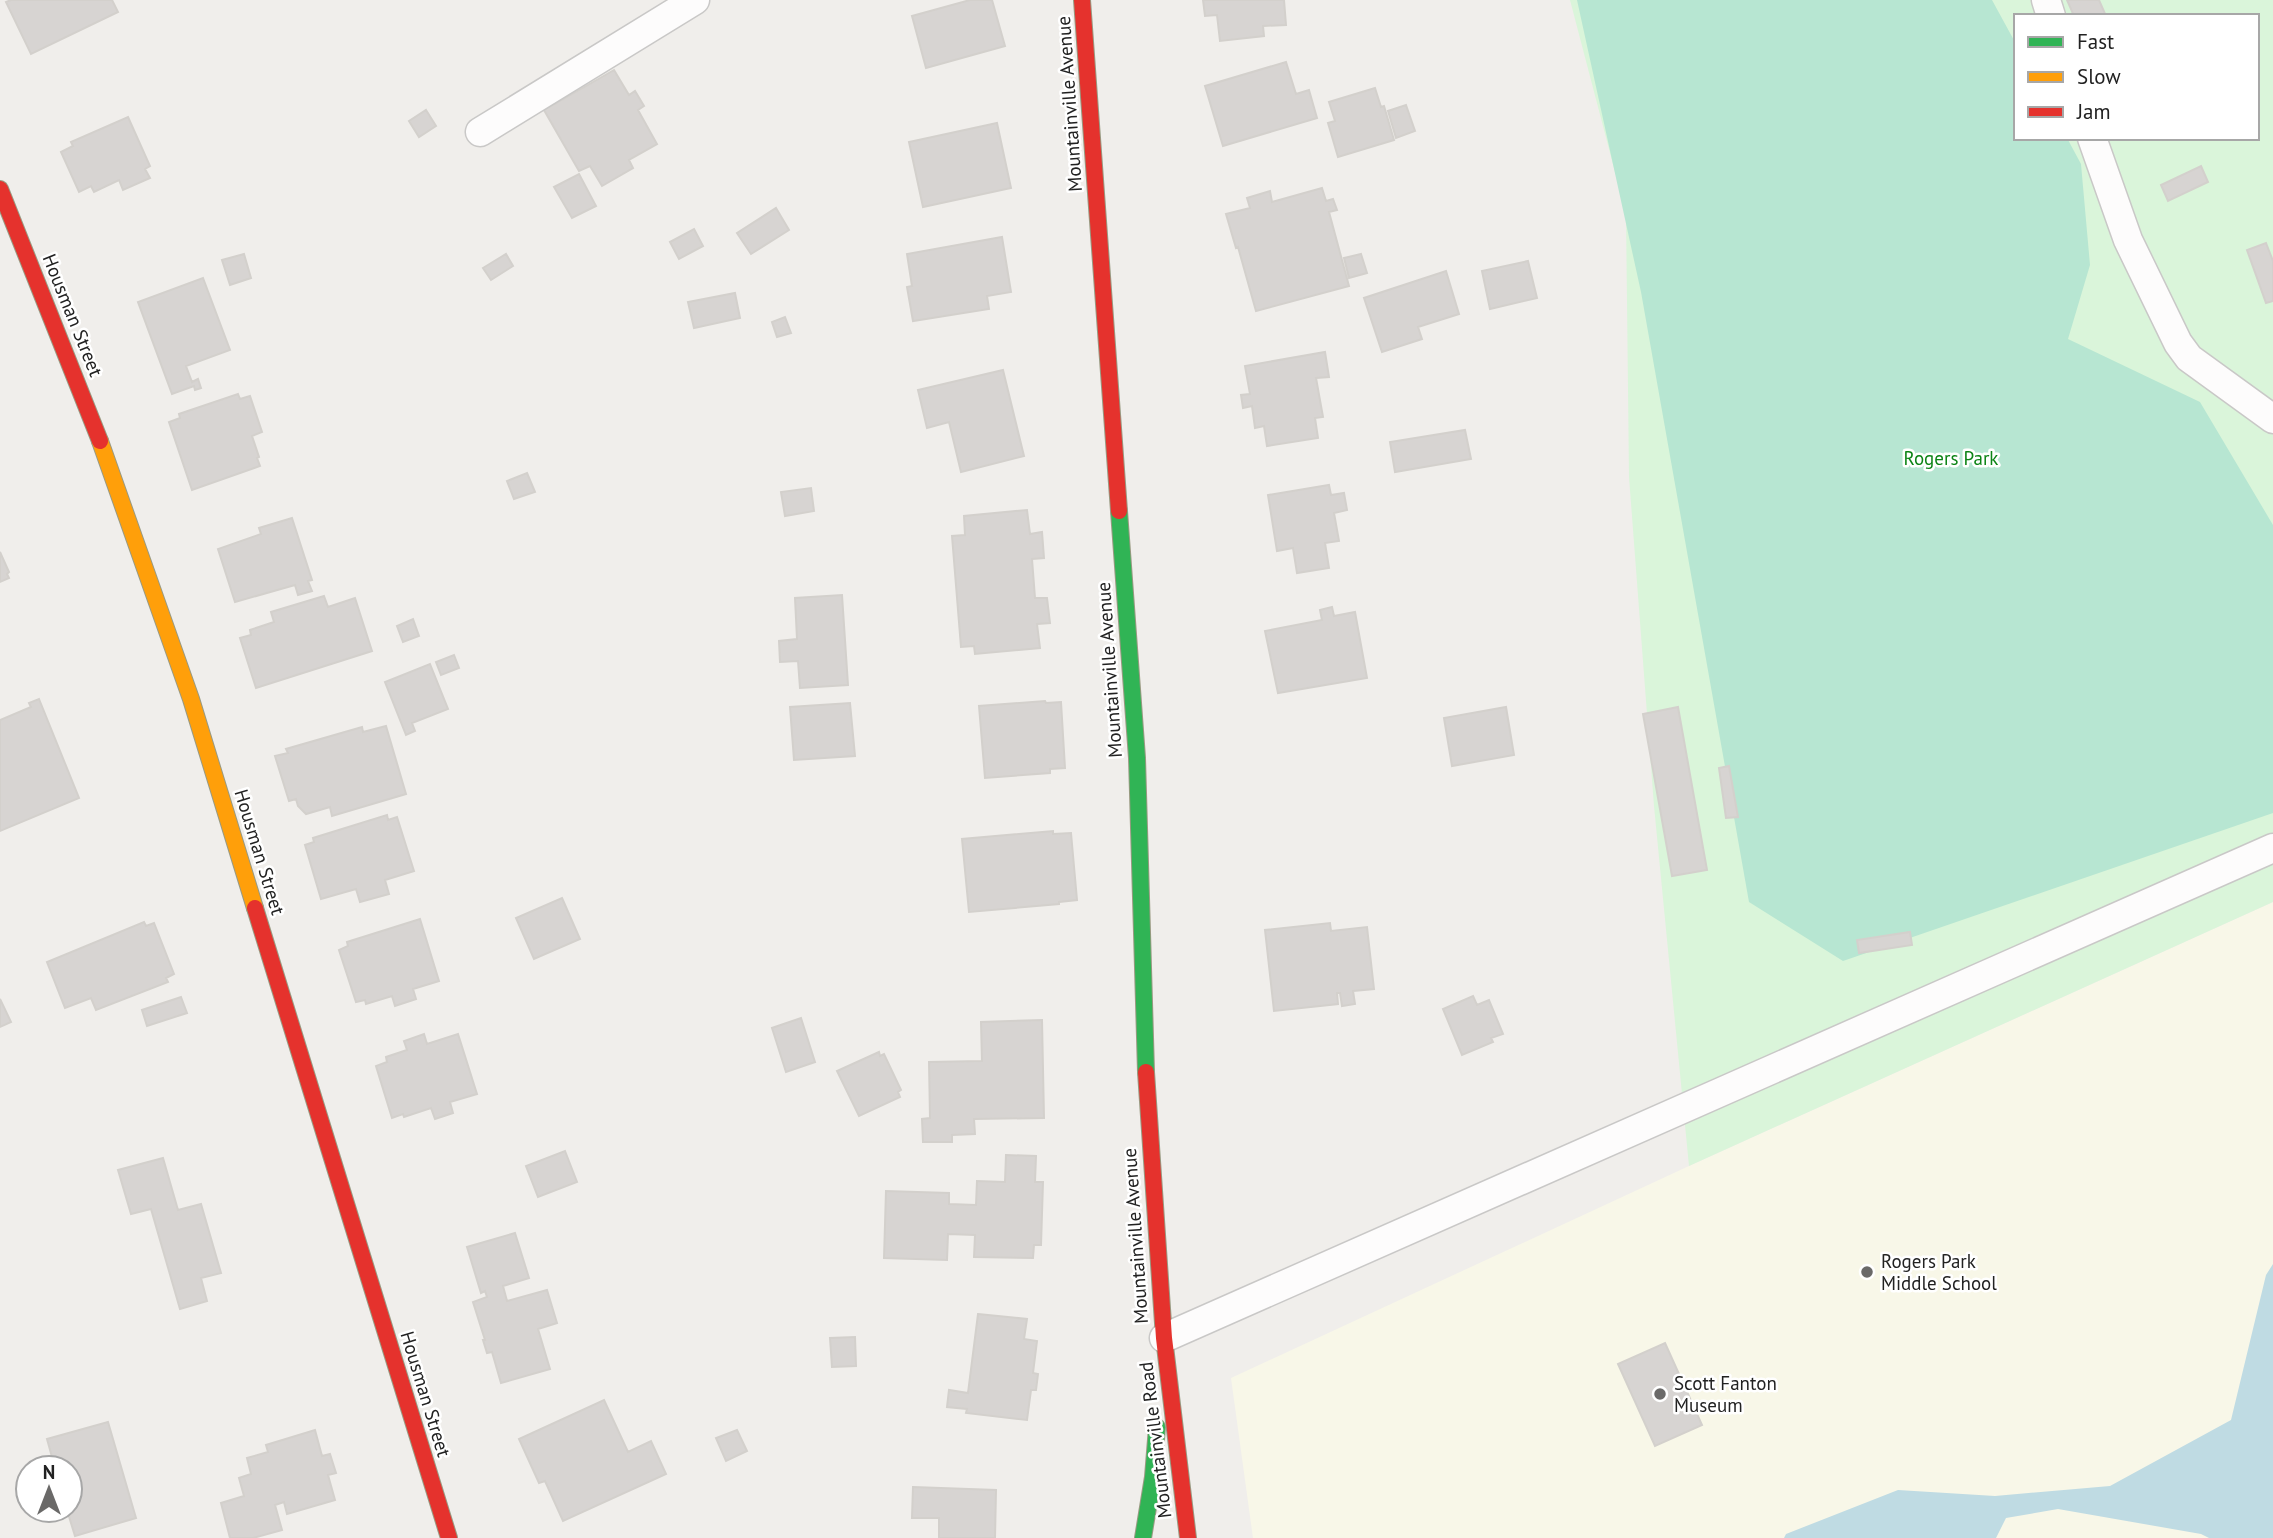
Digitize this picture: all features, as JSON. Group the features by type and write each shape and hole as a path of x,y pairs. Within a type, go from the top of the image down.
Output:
{"street":[{"name":"Mountainville Avenue","path":"1082,0 1136,758 1147,1110 1164,1338"},
{"name":"Housman Street","path":"0,189 98,436 191,699 449,1538"},
{"path":"1143,1538 1153,1477 1164,1338"},
{"name":"Mountainville Road","path":"1164,1338 1188,1538"}],"lane":[{"path":"480,132 695,0"},
{"path":"2093,140 2128,240 2178,343 2189,358 2273,419"},
{"path":"1164,1338 2273,848"}],"shaded area":[{"name":"Rogers Park Middle School","path":"2273,902 2273,1538 1253,1538 1231,1378 1689,1166"}],"green space":[{"name":"Rogers Park","path":"1570,0 2273,0 2273,902 1689,1166 1654,806 1629,477 1626,214"},
{"name":"Rogers Park","path":"1577,0 1992,0 2014,40 2014,140 2068,140 2081,164 2090,265 2068,339 2200,402 2273,525 2273,813 1843,961 1749,902 1641,292"}],"water":[{"path":"2273,1264 2273,1538 2209,1538 2201,1534 2058,1509 2006,1518 1996,1538 1784,1538 1786,1534 1898,1490 1995,1496 2110,1486 2231,1420 2266,1275"}],"building":[{"path":"112,0 118,12 31,54 6,2"},
{"path":"970,0 992,0 1005,46 926,68 912,16"},
{"path":"1203,0 1284,0 1286,25 1263,26 1264,36 1220,41 1217,15 1205,16"},
{"path":"2067,0 2099,0 2105,14 2073,14"},
{"path":"1286,62 1296,94 1309,90 1317,118 1223,146 1205,86"},
{"path":"614,70 629,95 635,91 644,106 638,110 657,144 629,160 633,168 602,186 590,166 579,171 544,110"},
{"path":"1375,88 1381,107 1384,106 1394,140 1338,157 1328,123 1335,121 1329,102"},
{"path":"1406,105 1415,131 1396,138 1388,111"},
{"path":"426,110 436,126 419,137 409,121"},
{"path":"128,117 150,166 145,169 150,178 123,190 119,180 94,192 91,186 79,192 61,152 73,146 71,142"},
{"path":"997,123 1011,188 923,207 909,142"},
{"path":"2201,166 2208,182 2168,201 2161,185"},
{"path":"579,174 596,206 572,218 554,187"},
{"path":"1322,188 1326,201 1333,199 1337,210 1329,212 1349,286 1256,311 1226,214 1250,208 1247,198 1270,191 1272,202"},
{"path":"776,208 789,230 751,254 737,233"},
{"path":"694,229 703,246 679,259 670,242"},
{"path":"1002,237 1011,292 987,296 989,309 913,321 907,287 912,286 907,254"},
{"path":"2266,243 2273,261 2273,301 2266,303 2247,250"},
{"path":"244,254 251,278 230,285 222,260"},
{"path":"506,254 513,266 491,280 483,268"},
{"path":"1361,254 1367,273 1349,278 1344,258"},
{"path":"1528,261 1537,298 1490,309 1482,271"},
{"path":"1446,271 1459,314 1418,327 1422,339 1382,352 1364,298"},
{"path":"203,278 230,350 186,366 192,382 198,379 201,388 195,390 194,386 172,394 138,302"},
{"path":"735,293 740,318 694,328 688,302"},
{"path":"785,317 791,333 777,337 772,322"},
{"path":"1325,352 1329,377 1316,378 1323,417 1315,418 1318,438 1267,446 1264,426 1255,428 1252,406 1243,408 1241,395 1250,394 1245,366"},
{"path":"1003,370 1024,456 961,472 949,422 927,428 918,390"},
{"path":"238,394 240,399 250,396 262,432 252,436 260,466 192,490 169,422 180,418 179,414"},
{"path":"1465,430 1471,459 1395,472 1390,442"},
{"path":"527,473 535,492 514,499 507,481"},
{"path":"1329,485 1331,495 1344,493 1347,510 1334,513 1339,541 1325,543 1329,568 1297,573 1293,548 1277,551 1268,495"},
{"path":"811,488 814,511 785,516 781,492"},
{"path":"1027,510 1030,534 1042,532 1044,558 1032,559 1035,598 1047,598 1050,623 1037,624 1040,648 975,654 974,646 961,647 952,536 965,535 964,516"},
{"path":"292,518 312,580 308,581 312,591 298,595 295,585 235,602 218,549 261,534 259,528"},
{"path":"0,552 9,578 0,582"},
{"path":"842,595 848,685 800,688 798,661 780,662 779,641 797,639 795,598"},
{"path":"324,596 328,607 355,598 372,651 256,688 240,638 251,635 250,630 274,622 271,612"},
{"path":"1332,607 1334,616 1355,612 1367,678 1278,693 1265,631 1322,620 1320,610"},
{"path":"413,619 419,636 403,642 397,626"},
{"path":"454,655 459,668 441,675 436,662"},
{"path":"430,664 448,709 412,723 415,731 406,735 385,682"},
{"path":"39,699 79,798 0,831 0,720 31,707 29,703"},
{"path":"1061,702 1065,768 1050,769 1050,773 985,778 979,706"},
{"path":"850,703 855,756 794,760 790,707"},
{"path":"1506,707 1514,755 1452,766 1444,718"},
{"path":"1678,707 1707,870 1672,876 1643,714"},
{"path":"386,726 406,794 332,816 330,807 306,814 298,806 296,799 289,801 275,756 288,753 286,749 362,727 363,732"},
{"path":"1729,766 1738,817 1726,818 1719,768"},
{"path":"387,815 388,820 397,817 414,871 385,880 389,894 360,902 356,889 321,899 305,845 314,842 313,838"},
{"path":"1053,831 1053,834 1071,833 1077,900 969,912 962,839"},
{"path":"562,898 580,939 534,959 516,918"},
{"path":"420,919 439,981 413,989 416,999 395,1006 392,996 366,1004 365,1000 356,1002 339,950 348,946 347,942"},
{"path":"144,922 146,926 154,923 174,974 166,978 168,982 96,1010 91,998 65,1008 47,962"},
{"path":"1330,923 1331,931 1367,927 1374,989 1353,991 1355,1004 1342,1006 1340,993 1337,993 1338,1004 1274,1011 1265,930"},
{"path":"1910,932 1912,945 1859,953 1857,940"},
{"path":"1473,996 1477,1005 1489,1000 1503,1034 1491,1038 1493,1042 1462,1055 1443,1009"},
{"path":"181,997 187,1013 147,1026 142,1010"},
{"path":"0,999 11,1022 0,1027"},
{"path":"801,1018 815,1062 786,1072 772,1028"},
{"path":"1042,1020 1044,1118 974,1119 975,1134 952,1135 952,1142 923,1142 922,1119 930,1118 929,1062 982,1061 981,1022"},
{"path":"424,1034 427,1044 458,1034 477,1094 450,1102 453,1113 435,1119 431,1108 392,1118 376,1066 387,1062 386,1057 407,1050 404,1041"},
{"path":"879,1052 880,1056 884,1054 901,1090 898,1092 900,1097 859,1116 837,1071"},
{"path":"565,1151 577,1182 538,1197 526,1166"},
{"path":"1006,1155 1036,1156 1035,1182 1043,1182 1041,1245 1034,1245 1033,1258 974,1257 975,1235 948,1234 947,1260 884,1258 886,1191 949,1193 949,1204 976,1205 977,1181 1005,1182"},
{"path":"163,1158 178,1210 201,1204 221,1273 201,1278 207,1301 180,1309 151,1209 131,1214 118,1170"},
{"path":"515,1233 529,1278 503,1286 507,1301 547,1290 557,1323 538,1329 550,1369 501,1383 492,1352 487,1353 473,1302 487,1297 485,1291 481,1293 467,1247"},
{"path":"978,1314 1027,1319 1024,1339 1037,1341 1033,1373 1038,1374 1036,1390 1031,1390 1027,1420 966,1413 967,1409 947,1407 949,1390 968,1393"},
{"path":"855,1337 856,1366 832,1367 830,1338"},
{"name":"Scott Fanton Museum","path":"1665,1343 1702,1425 1655,1446 1618,1364"},
{"path":"604,1400 628,1452 651,1441 666,1474 563,1521 545,1481 539,1483 519,1439"},
{"path":"108,1422 136,1518 75,1536 71,1524 84,1524 84,1454 51,1454 47,1439"},
{"path":"315,1430 322,1456 330,1454 336,1473 328,1475 335,1500 287,1514 284,1502 275,1505 282,1530 253,1538 230,1538 221,1503 244,1496 239,1478 251,1474 247,1458 268,1452 266,1445"},
{"path":"737,1430 747,1451 726,1461 716,1438"},
{"path":"913,1487 996,1490 995,1538 939,1538 939,1518 912,1518"}],"traffic: fast":[{"path":"1119,511 1137,758 1146,1072"},
{"path":"1143,1538 1153,1477 1157,1427"}],"traffic: slow":[{"path":"100,441 191,699 255,908"}],"traffic: jam":[{"path":"1082,0 1119,511"},
{"path":"0,189 100,441"},
{"path":"255,908 449,1538"},
{"path":"1146,1072 1164,1338 1188,1538"}],"place":[{"name":"Rogers Park Middle School","path":"1867,1272"},
{"name":"Scott Fanton Museum","path":"1660,1394"}]}
